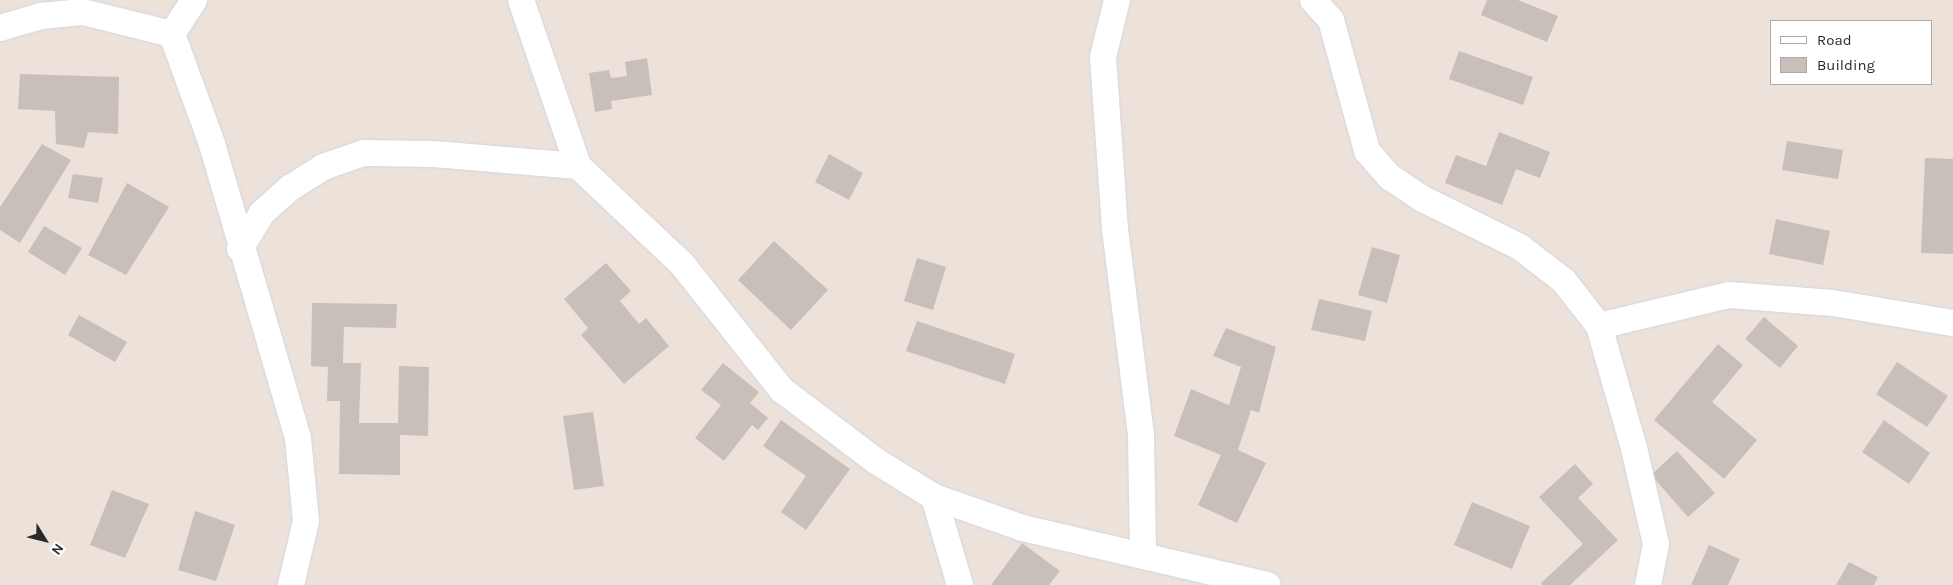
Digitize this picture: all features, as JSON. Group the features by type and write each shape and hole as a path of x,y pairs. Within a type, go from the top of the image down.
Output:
{"street":[{"path":"172,34 194,0"},
{"path":"521,0 578,166 682,264 782,390 876,461 934,497 1023,528 1267,585"},
{"path":"1117,0 1103,57 1115,229 1141,436 1143,556"},
{"path":"1313,0 1331,20 1367,151 1390,177 1423,199 1520,247 1564,282 1599,326 1634,448 1656,544 1648,585"},
{"path":"0,28 41,16 83,12 172,34"},
{"path":"172,34 212,144 240,249 298,438 306,520 292,585"},
{"path":"240,249 262,213 290,188 323,167 364,153 434,154 578,166"},
{"path":"1599,326 1729,295 1833,303 1953,323"},
{"path":"934,497 960,585"}],"building":[{"path":"1487,0 1518,0 1558,16 1547,42 1481,15"},
{"path":"1459,51 1533,77 1523,105 1449,79"},
{"path":"647,58 652,95 611,101 612,109 595,112 589,73 609,70 611,78 627,76 625,62"},
{"path":"20,74 119,77 118,134 88,132 84,148 56,144 55,111 18,109"},
{"path":"1499,132 1550,152 1540,178 1516,169 1502,205 1445,183 1456,155 1486,166"},
{"path":"1787,141 1843,150 1838,179 1782,170"},
{"path":"42,144 71,160 20,243 0,230 0,207"},
{"path":"829,154 863,173 849,200 815,182"},
{"path":"1925,158 1953,159 1953,254 1921,253"},
{"path":"73,174 103,178 98,203 68,198"},
{"path":"127,183 169,207 126,275 88,255"},
{"path":"1776,219 1830,231 1823,265 1769,254"},
{"path":"44,226 82,248 65,275 28,252"},
{"path":"774,241 828,290 791,330 738,280"},
{"path":"1372,247 1400,255 1387,303 1358,295"},
{"path":"917,258 946,267 933,310 904,301"},
{"path":"606,263 631,291 620,301 639,324 646,318 669,346 624,384 581,335 588,328 564,299"},
{"path":"1319,299 1372,311 1365,341 1311,330"},
{"path":"312,303 397,304 396,328 344,327 343,363 361,363 359,423 398,423 399,366 429,367 428,436 400,435 400,475 339,474 340,401 327,401 328,367 311,366"},
{"path":"79,315 127,342 115,362 68,335"},
{"path":"1764,317 1798,346 1780,368 1745,339"},
{"path":"917,321 1015,354 1005,384 906,351"},
{"path":"1226,328 1276,347 1259,413 1251,410 1238,450 1266,463 1237,523 1198,505 1221,455 1174,436 1191,389 1229,405 1241,367 1213,356"},
{"path":"1718,344 1743,365 1712,402 1757,440 1724,479 1654,420"},
{"path":"1897,362 1948,396 1927,427 1876,394"},
{"path":"723,363 759,392 750,403 768,418 758,430 752,425 724,461 695,438 721,405 701,390"},
{"path":"593,412 604,486 574,490 563,416"},
{"path":"781,420 850,469 806,530 781,512 806,476 763,446"},
{"path":"1884,420 1930,453 1909,484 1862,452"},
{"path":"1677,451 1715,493 1688,517 1651,475"},
{"path":"1575,464 1593,484 1578,498 1618,540 1570,585 1542,585 1541,583 1583,544 1539,497"},
{"path":"112,490 149,504 125,558 90,545"},
{"path":"1472,502 1530,526 1512,569 1454,545"},
{"path":"195,511 235,525 216,581 178,570"},
{"path":"1022,543 1060,571 1049,585 991,585"},
{"path":"1709,545 1740,559 1728,585 1691,585"},
{"path":"1849,562 1878,577 1874,585 1836,585"}]}
